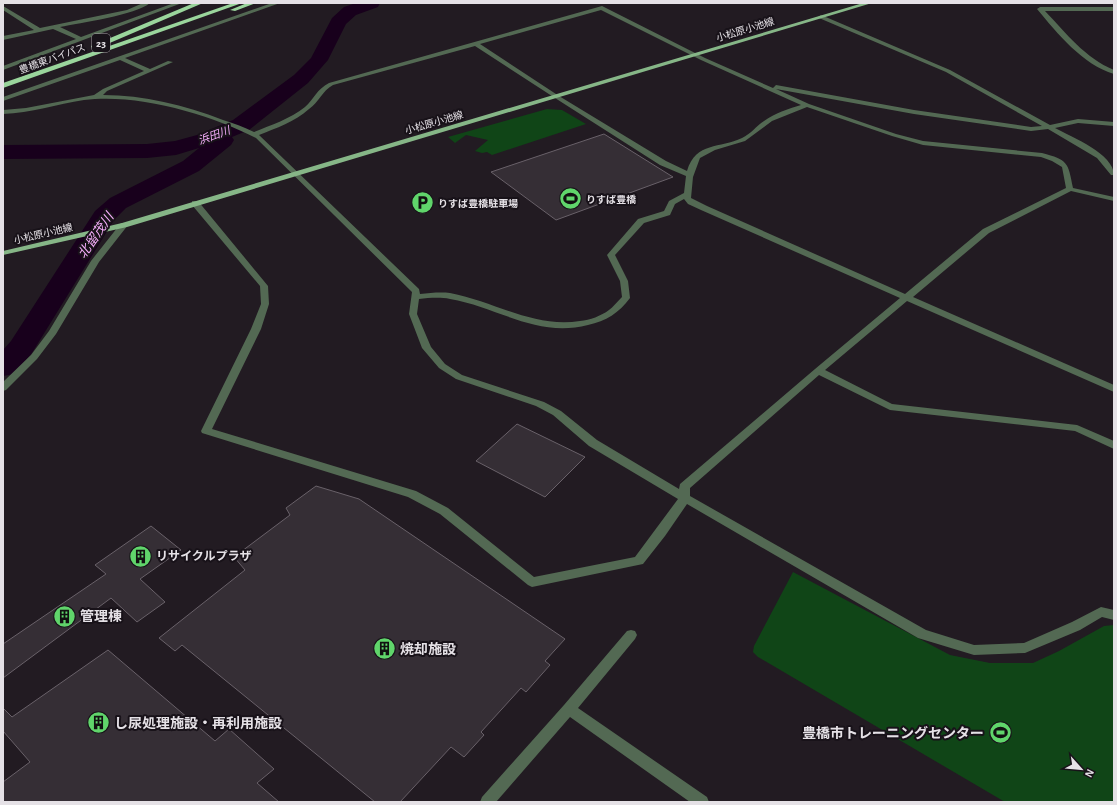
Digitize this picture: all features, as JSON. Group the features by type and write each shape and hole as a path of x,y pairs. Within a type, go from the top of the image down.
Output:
{"highway":[{"name":"23","path":"3,83 200,3"},
{"name":"豊橋東バイパス","path":"3,86 126,43 230,3"},
{"name":"豊橋東バイパス","path":"152,33 239,3"},
{"name":"23","path":"126,43 253,3"}],"main road":[{"name":"小松原小池線","path":"3,253 124,225 870,3"}],"street":[{"path":"3,38 140,7 147,3"},
{"path":"3,68 179,3"},
{"path":"3,99 198,29 277,3"},
{"path":"251,133 296,117 309,107 322,88 331,84 602,6 695,55 807,105 894,135 923,143 1042,155 1056,159 1065,166 1070,189"},
{"path":"140,7 155,13"},
{"path":"3,8 40,30"},
{"path":"1114,9 1040,9 1086,56 1100,66 1114,72"},
{"path":"822,17 948,71 1100,156 1114,173"},
{"path":"54,27 80,39"},
{"path":"475,43 557,97 663,163 691,174"},
{"path":"120,58 150,70"},
{"path":"96,97 105,90 170,62"},
{"path":"764,86 1006,126 1032,128 1049,127 1078,121 1114,124"},
{"path":"3,112 96,97 150,100 172,104 251,133 258,137 416,291 413,314 427,348 442,366 459,377 540,404 557,413 593,443 922,634 974,650 1025,648 1076,626 1101,612 1114,615"},
{"path":"807,105 764,123 751,136 743,140 715,148 701,155 693,163 687,198 691,202 704,208 1114,389"},
{"path":"195,203 264,286 266,304 256,329 206,431 412,494 444,511 532,582 639,561 686,498 684,487 818,371 986,231 1070,189 1114,200"},
{"path":"416,297 449,296 472,301 542,325 556,327 575,326 594,321 610,313 626,298 624,281 611,255 641,221 667,213 672,203 687,194"},
{"path":"3,388 34,357 53,332 94,261 124,225"},
{"path":"818,371 890,407 1076,428 1114,445"},
{"path":"488,802 569,710 631,635"},
{"path":"569,710 702,802"}],"green space":[{"path":"547,109 562,110 586,124 492,155 487,152 482,153 475,151 488,140 466,135 455,143 448,137"},
{"name":"豊橋市トレーニングセンター","path":"793,572 950,655 990,663 1033,663 1059,651 1104,626 1114,625 1114,802 1005,802 758,657 753,652 754,646"}],"building":[{"name":"りすぱ豊橋","path":"604,134 673,177 556,220 491,172"},
{"path":"517,424 585,457 545,497 476,461"},
{"name":"焼却施設","path":"316,486 359,499 565,639 545,661 550,665 526,692 521,688 481,732 484,735 464,757 451,747 400,802 375,802 182,645 175,651 159,638 245,570 234,557 290,515 286,508"},
{"name":"管理棟","path":"151,526 181,550 140,579 165,602 137,622 111,598 3,678 3,644 106,574 95,565"},
{"name":"し尿処理施設・再利用施設","path":"108,650 215,741 229,729 274,769 257,783 279,802 3,802 3,782 30,762 3,731 3,708 12,717"}],"waterway":[{"name":"浜田川","path":"3,152 147,151 176,148 205,140 241,125 301,79 319,60 338,22 350,11 372,3"},
{"name":"北留茂川","path":"3,367 22,347 104,216 118,203 191,166 223,140"}],"place":[{"name":"りすぱ豊橋","path":"571,199"},
{"name":"りすぱ豊橋駐車場","path":"422,203"},
{"name":"リサイクルプラザ","path":"140,556"},
{"name":"管理棟","path":"65,616"},
{"name":"焼却施設","path":"384,649"},
{"name":"し尿処理施設・再利用施設","path":"99,723"},
{"name":"豊橋市トレーニングセンター","path":"1000,733"}]}
